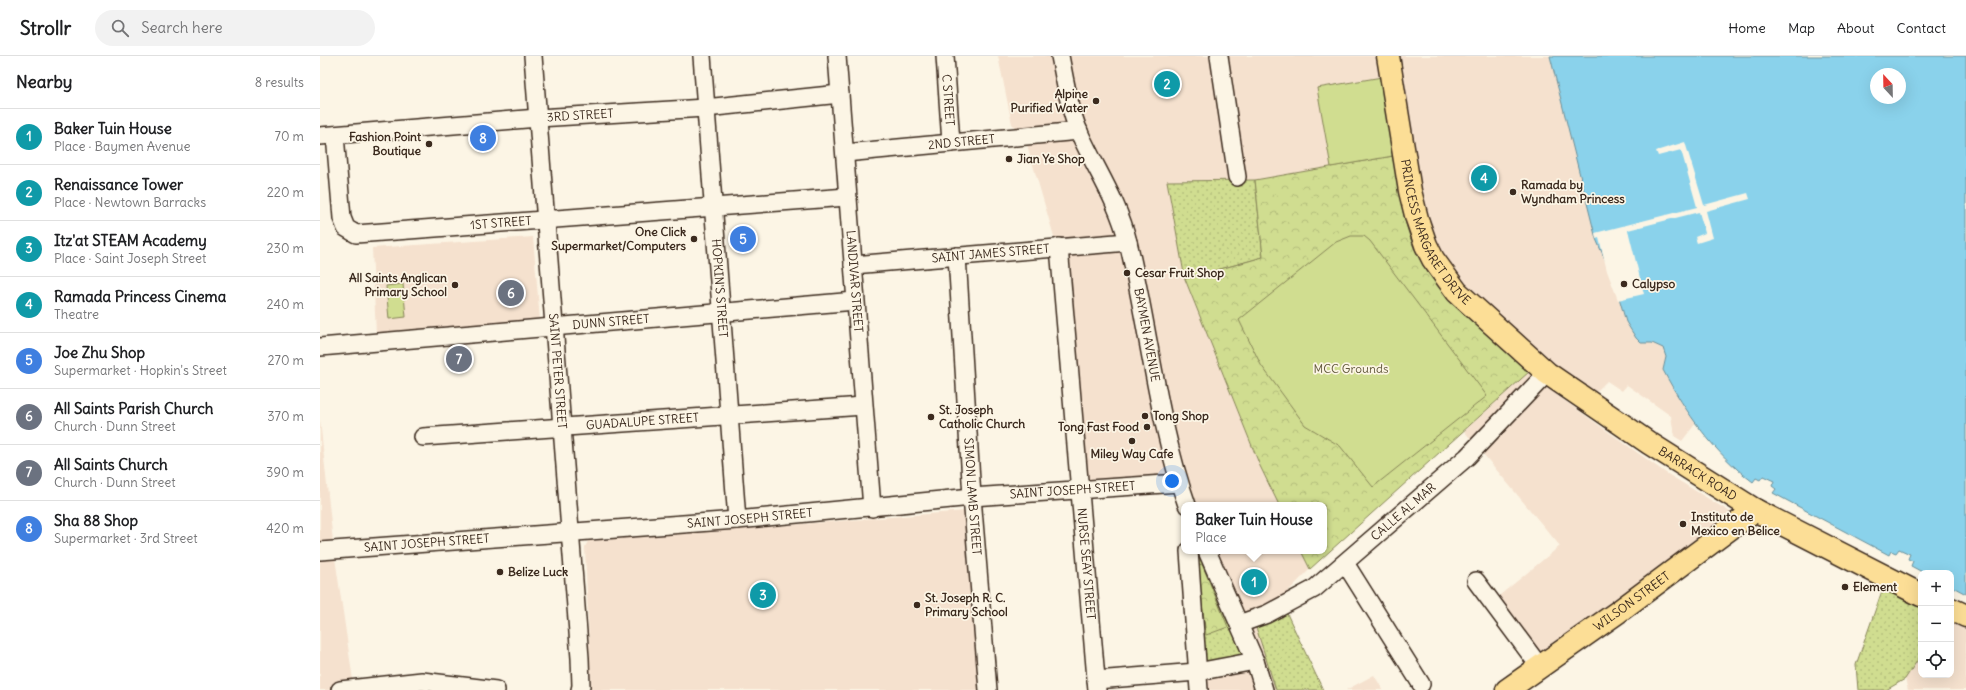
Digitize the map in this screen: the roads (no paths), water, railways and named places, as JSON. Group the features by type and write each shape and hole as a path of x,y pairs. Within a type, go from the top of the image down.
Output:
{"main road":[{"name":"PRINCESS MARGARET DRIVE","path":"1388,56 1410,191 1426,245 1441,271 1457,292 1547,373"},
{"name":"BARRACK ROAD","path":"1547,373 1650,443 1755,510 1918,592"},
{"name":"WILSON STREET","path":"1507,690 1540,668 1755,510"},
{"path":"1954,610 1966,616"}],"street":[{"name":"SAINT PETER STREET","path":"533,56 571,533 581,688"},
{"name":"HOPKIN'S STREET","path":"702,56 737,520"},
{"name":"LANDIVAR STREET","path":"837,56 872,508"},
{"name":"C STREET","path":"945,56 951,143"},
{"name":"BAYMEN AVENUE","path":"1060,56 1068,97 1079,131 1116,204 1128,242 1152,365 1179,483 1186,502"},
{"path":"1219,56 1237,177"},
{"name":"3RD STREET","path":"327,135 538,118 705,108 840,94"},
{"name":"2ND STREET","path":"845,153 1079,131"},
{"name":"1ST STREET","path":"327,135 342,218 346,228 356,234 847,197"},
{"name":"SAINT JAMES STREET","path":"853,265 1128,242"},
{"name":"NURSE SEAY STREET","path":"1059,247 1096,685"},
{"name":"SIMON LAMB STREET","path":"957,256 972,497 988,690"},
{"name":"DUNN STREET","path":"320,347 417,340 554,326 855,301"},
{"name":"CALLE AL MAR","path":"1239,624 1267,614 1314,589 1467,457 1547,373"},
{"name":"GUADALUPE STREET","path":"423,437 863,406"},
{"name":"SAINT JOSEPH STREET","path":"320,551 737,520 872,508 972,497 1179,483"},
{"path":"1189,554 1199,690"},
{"path":"1208,554 1255,661 1264,690"},
{"path":"1345,563 1421,684"},
{"path":"1476,581 1540,668"},
{"path":"1096,685 1197,672 1255,661"},
{"path":"340,690 422,681 496,690"}],"water":[{"path":"1550,56 1966,56 1966,594 1954,588 1954,570 1918,570 1911,566 1913,561 1908,559 1910,554 1899,549 1896,553 1891,551 1889,555 1773,493 1776,489 1772,486 1774,481 1763,476 1760,480 1756,478 1753,482 1739,471 1713,445 1681,402 1663,370 1666,357 1663,348 1652,343 1641,343 1636,338 1626,322 1614,280 1596,239"}],"place":[{"name":"Renaissance Tower","path":"1167,84"},
{"name":"Alpine Purified Water","path":"1096,101"},
{"name":"Sha 88 Shop","path":"483,138"},
{"name":"Fashion Point Boutique","path":"429,144"},
{"name":"Jian Ye Shop","path":"1009,159"},
{"name":"Ramada Princess Cinema","path":"1484,178"},
{"name":"Ramada by Wyndham Princess","path":"1513,192"},
{"name":"One Click Supermarket/Computers","path":"694,239"},
{"name":"Joe Zhu Shop","path":"743,239"},
{"name":"Cesar Fruit Shop","path":"1127,273"},
{"name":"Calypso","path":"1624,284"},
{"name":"All Saints Anglican Primary School","path":"455,285"},
{"name":"All Saints Parish Church","path":"511,293"},
{"name":"All Saints Church","path":"459,359"},
{"name":"Tong Shop","path":"1145,416"},
{"name":"St. Joseph Catholic Church","path":"931,417"},
{"name":"Tong Fast Food","path":"1147,427"},
{"name":"Miley Way Cafe","path":"1132,441"},
{"name":"Instituto de Mexico en Belice","path":"1683,524"},
{"name":"Belize Luck","path":"500,572"},
{"name":"Baker Tuin House","path":"1254,582"},
{"name":"Element","path":"1845,587"},
{"name":"Itz'at STEAM Academy","path":"763,595"},
{"name":"St. Joseph R. C. Primary School","path":"917,605"}],"park label":[{"name":"MCC Grounds","path":"1351,369"}]}
